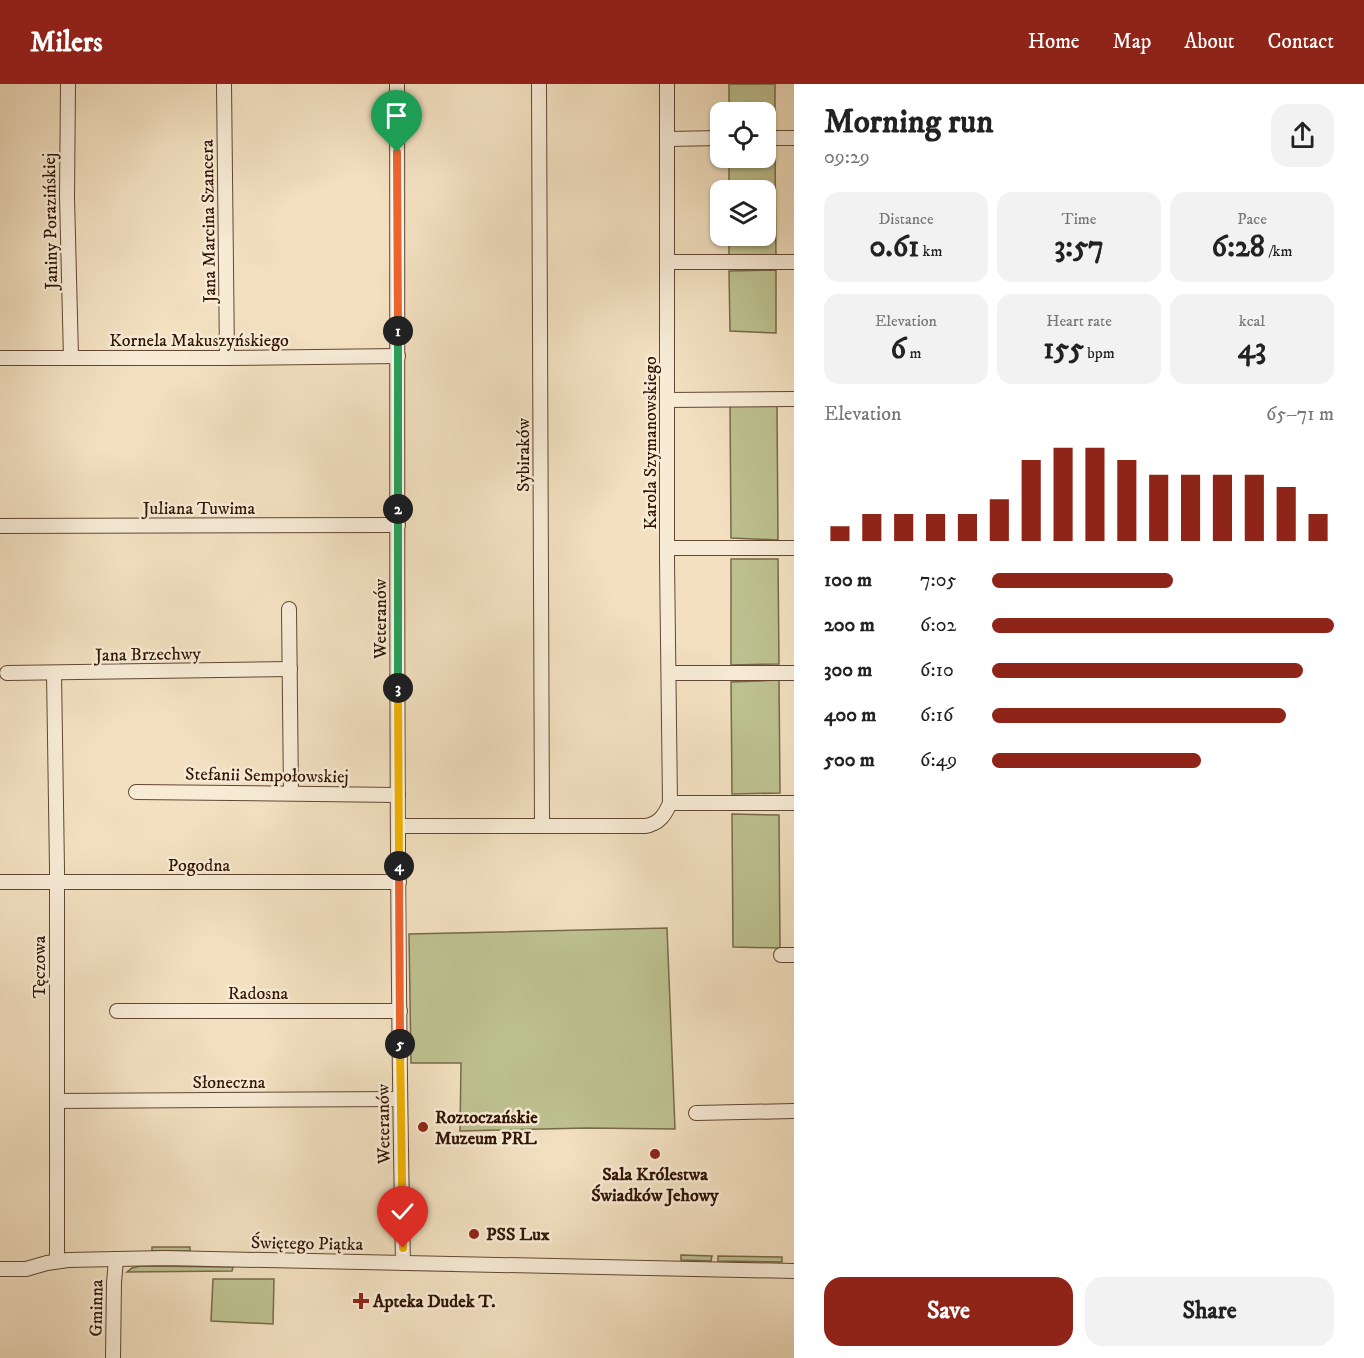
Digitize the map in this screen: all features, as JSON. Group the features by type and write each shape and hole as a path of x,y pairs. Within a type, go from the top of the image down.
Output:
{"street":[{"name":"Janiny Porazińskiej","path":"68,84 67,197 71,358"},
{"name":"Jana Marcina Szancera","path":"225,84 227,358"},
{"name":"Weteranów","path":"397,84 398,795 403,1263"},
{"name":"Sybiraków","path":"539,84 542,826"},
{"name":"Karola Szymanowskiego","path":"667,84 670,803"},
{"path":"668,139 710,138"},
{"path":"776,138 794,138"},
{"path":"668,262 794,262"},
{"name":"Kornela Makuszyńskiego","path":"0,358 398,356"},
{"path":"668,400 794,399"},
{"name":"Juliana Tuwima","path":"0,526 398,525"},
{"path":"668,548 794,548"},
{"path":"289,609 291,793"},
{"name":"Jana Brzechwy","path":"7,673 290,669"},
{"name":"Tęczowa","path":"54,673 57,883 57,1261"},
{"path":"669,673 794,673"},
{"name":"Stefanii Sempołowskiej","path":"136,792 398,795"},
{"path":"399,826 650,826 662,818 670,803 794,803"},
{"name":"Pogodna","path":"0,882 399,882"},
{"name":"Radosna","path":"117,1011 400,1011"},
{"name":"Słoneczna","path":"57,1101 400,1099"},
{"path":"696,1113 794,1112"},
{"name":"Świętego Piątka","path":"0,1269 26,1269 57,1261 78,1259 177,1258 794,1271"},
{"name":"Gminna","path":"113,1358 116,1259"}],"green space":[{"path":"729,84 775,84 775,102 729,102"},
{"path":"729,168 775,168 775,180 729,180"},
{"path":"729,246 776,246 776,257 729,257"},
{"path":"776,270 776,333 730,331 729,271"},
{"path":"730,406 777,406 778,540 731,538"},
{"path":"731,559 778,559 779,664 731,665"},
{"path":"779,680 780,793 732,794 731,682"},
{"path":"732,814 779,815 780,948 733,947"},
{"path":"667,928 675,1129 587,1128 460,1131 461,1063 411,1063 409,934"},
{"path":"152,1247 190,1247 190,1251 152,1251"},
{"path":"681,1255 712,1256 711,1261 681,1260"},
{"path":"718,1256 782,1257 782,1262 718,1261"},
{"path":"141,1266 233,1267 232,1271 127,1272"},
{"path":"213,1279 274,1279 273,1324 211,1321"}],"place":[{"name":"Roztoczańskie Muzeum PRL","path":"423,1127"},
{"name":"Sala Królestwa Świadków Jehowy","path":"655,1154"},
{"name":"PSS Lux","path":"474,1234"},
{"name":"Apteka Dudek T.","path":"361,1301"}],"route":[{"path":"397,152 398,795 403,1248"}]}
